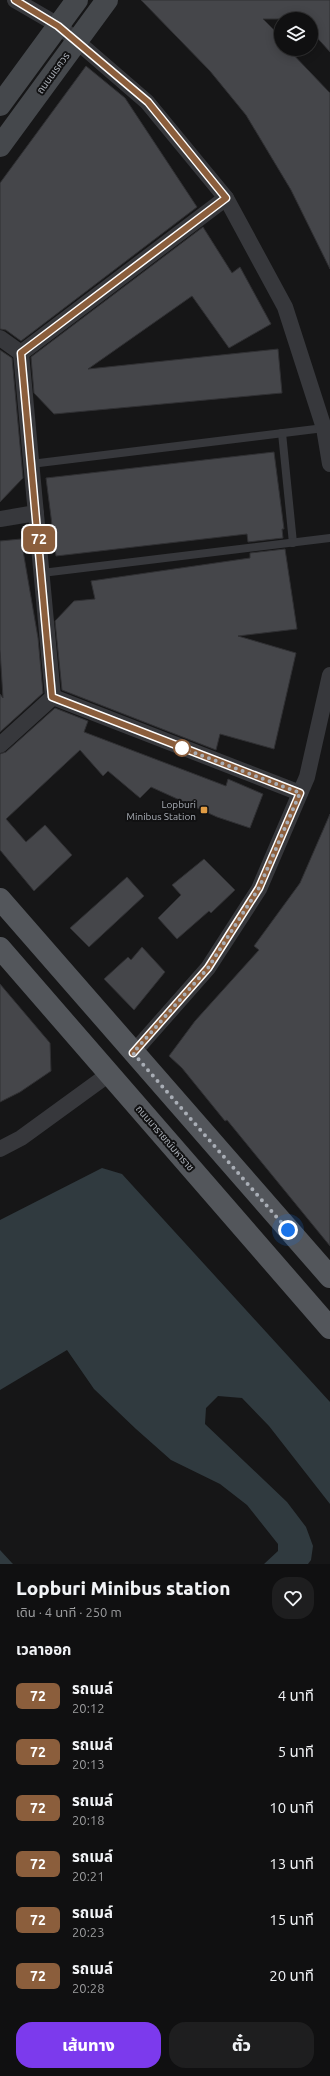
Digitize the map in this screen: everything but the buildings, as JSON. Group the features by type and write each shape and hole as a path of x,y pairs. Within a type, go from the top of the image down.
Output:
{"main road":[{"path":"0,105 77,0"},
{"name":"ถนนนเรศวร","path":"0,146 107,0"},
{"path":"0,900 330,1277"},
{"name":"ถนนนารายณ์มหาราช","path":"0,948 330,1328"}],"street":[{"path":"15,0 58,26 77,40 148,102 226,198 285,307 324,428 330,464"},
{"path":"21,353 226,198"},
{"path":"0,338 21,353 52,697"},
{"path":"0,519 36,513"},
{"path":"133,1053 208,968 259,888 307,777 330,675"},
{"path":"0,745 52,697"},
{"path":"52,697 300,793"},
{"path":"0,1149 21,1138 109,1074"}],"lane":[{"path":"31,464 324,428"},
{"path":"282,433 293,543"},
{"path":"42,573 330,538"}],"shaded area":[{"path":"102,1168 122,1174 330,1402 330,1504 269,1426 242,1398 218,1396 206,1408 205,1424 287,1502 306,1527 313,1546 311,1560 308,1564 264,1564 278,1551 278,1544 247,1505 220,1484 171,1460 94,1389 67,1350 0,1390 0,1220"},
{"path":"0,1550 12,1563 13,1564 0,1564"}],"bus line":[{"name":"72","path":"15,0 58,26 77,40 148,102 226,198 21,353 52,697 300,793 259,888 208,968 133,1053"}],"place":[{"name":"Lopburi Minibus Station","path":"204,810"}],"route":[{"path":"182,748 300,793 259,888 208,968 133,1053 288,1230"}]}
